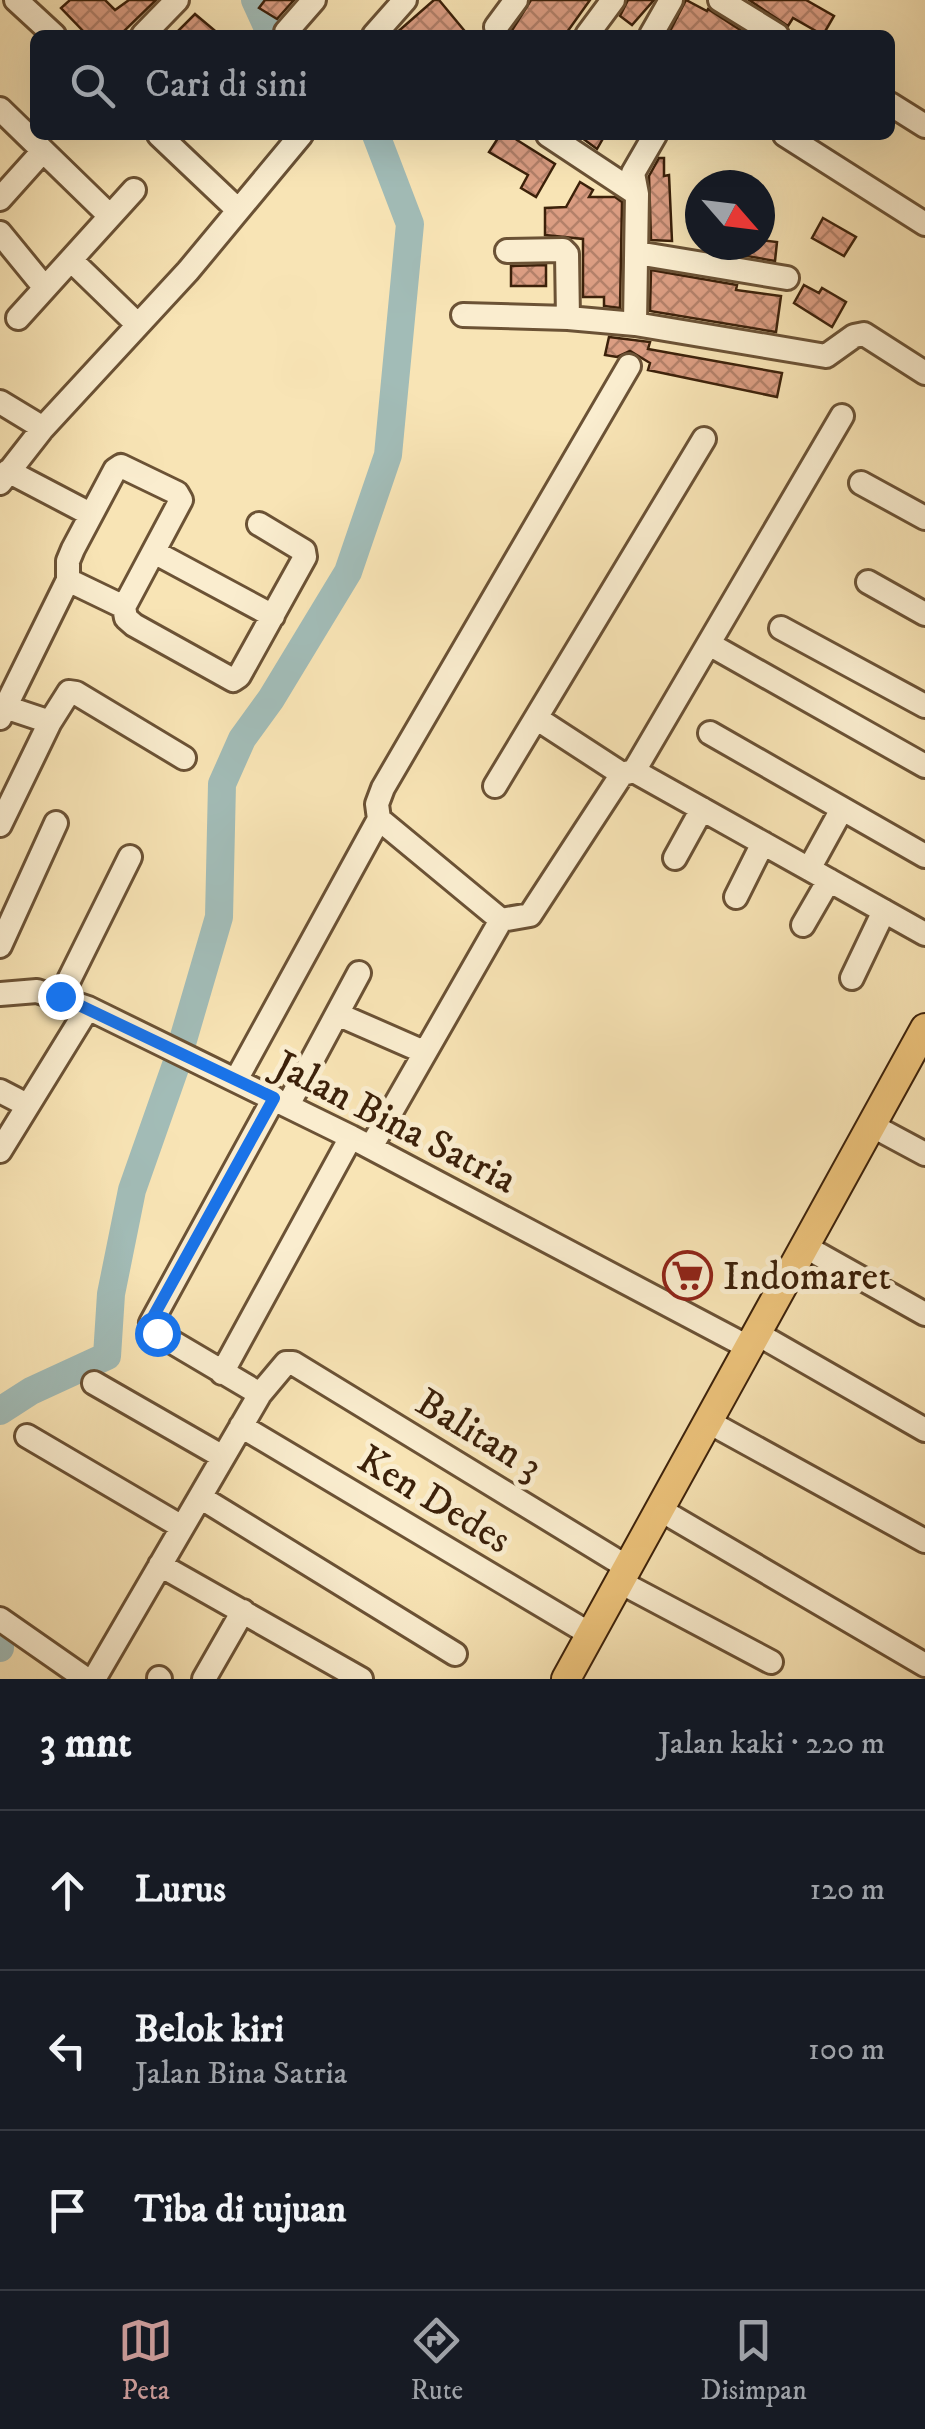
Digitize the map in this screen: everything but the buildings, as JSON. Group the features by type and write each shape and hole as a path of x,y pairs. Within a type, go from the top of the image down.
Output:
{"main road":[{"path":"566,1679 925,1028"}],"street":[{"path":"16,0 48,30"},
{"path":"35,18 52,0"},
{"path":"148,30 177,0"},
{"path":"288,30 314,0"},
{"path":"378,30 405,0"},
{"path":"496,28 516,0"},
{"path":"591,30 613,0"},
{"path":"653,30 671,0"},
{"path":"720,0 769,30"},
{"path":"895,107 925,126"},
{"path":"0,109 30,138"},
{"path":"33,140 110,216"},
{"path":"169,140 238,210"},
{"path":"90,514 4,477 43,428 188,272 297,140"},
{"path":"556,140 637,194"},
{"path":"636,324 637,194 633,173 653,140"},
{"path":"792,140 925,224"},
{"path":"0,199 43,150"},
{"path":"18,318 134,190"},
{"path":"0,233 45,288"},
{"path":"507,251 555,249 567,254 568,318"},
{"path":"636,252 787,278"},
{"path":"70,260 137,324"},
{"path":"462,315 636,324 826,356 854,336 864,334 925,373"},
{"path":"236,1080 379,819 383,788 628,366"},
{"path":"0,402 43,428"},
{"path":"379,819 501,920 522,918 536,909 710,644 842,416"},
{"path":"495,786 704,439"},
{"path":"50,722 3,712 68,580 68,561 116,470 121,466 177,494 179,504 124,607 126,618 233,680 240,676 306,554 259,524"},
{"path":"862,483 925,518"},
{"path":"154,552 274,616"},
{"path":"68,580 124,607"},
{"path":"868,582 925,614"},
{"path":"781,628 925,706"},
{"path":"710,644 925,766"},
{"path":"0,825 50,722 66,695 72,692 184,758"},
{"path":"536,718 925,934"},
{"path":"710,733 925,856"},
{"path":"803,925 842,808"},
{"path":"675,858 702,809"},
{"path":"0,946 56,823"},
{"path":"736,896 763,843"},
{"path":"60,996 130,857"},
{"path":"852,978 884,911"},
{"path":"222,1373 361,1142 424,1052 501,920"},
{"path":"94,1679 260,1394 157,1333 152,1323 359,973"},
{"name":"Jalan Bina Satria","path":"0,994 37,991 88,1008 281,1101 925,1430"},
{"path":"0,1151 88,1008"},
{"path":"337,1014 424,1052"},
{"path":"0,1092 27,1105"},
{"path":"871,1125 925,1154"},
{"path":"804,1246 925,1314"},
{"name":"Balitan 3","path":"260,1394 281,1367 293,1363 623,1574 771,1662"},
{"path":"94,1383 223,1457"},
{"path":"707,1421 925,1541"},
{"name":"Ken Dedes","path":"242,1426 590,1634"},
{"path":"27,1436 182,1527"},
{"path":"200,1497 454,1654"},
{"path":"659,1508 925,1665"},
{"path":"160,1566 361,1679"},
{"path":"204,1679 243,1611"},
{"path":"0,1619 86,1679"},
{"path":"312,1679 323,1657"}],"waterway":[{"path":"255,0 269,30"},
{"path":"183,1040 219,917 222,784 242,739 271,699 348,572 388,455 410,224 378,140"},
{"path":"0,1411 31,1391 107,1356 111,1294 132,1190 176,1065"},
{"path":"0,1641 0,1648"}],"place":[{"name":"Indomaret","path":"688,1275"}],"route":[{"path":"60,996 274,1098 153,1317 152,1328 157,1333"}]}
